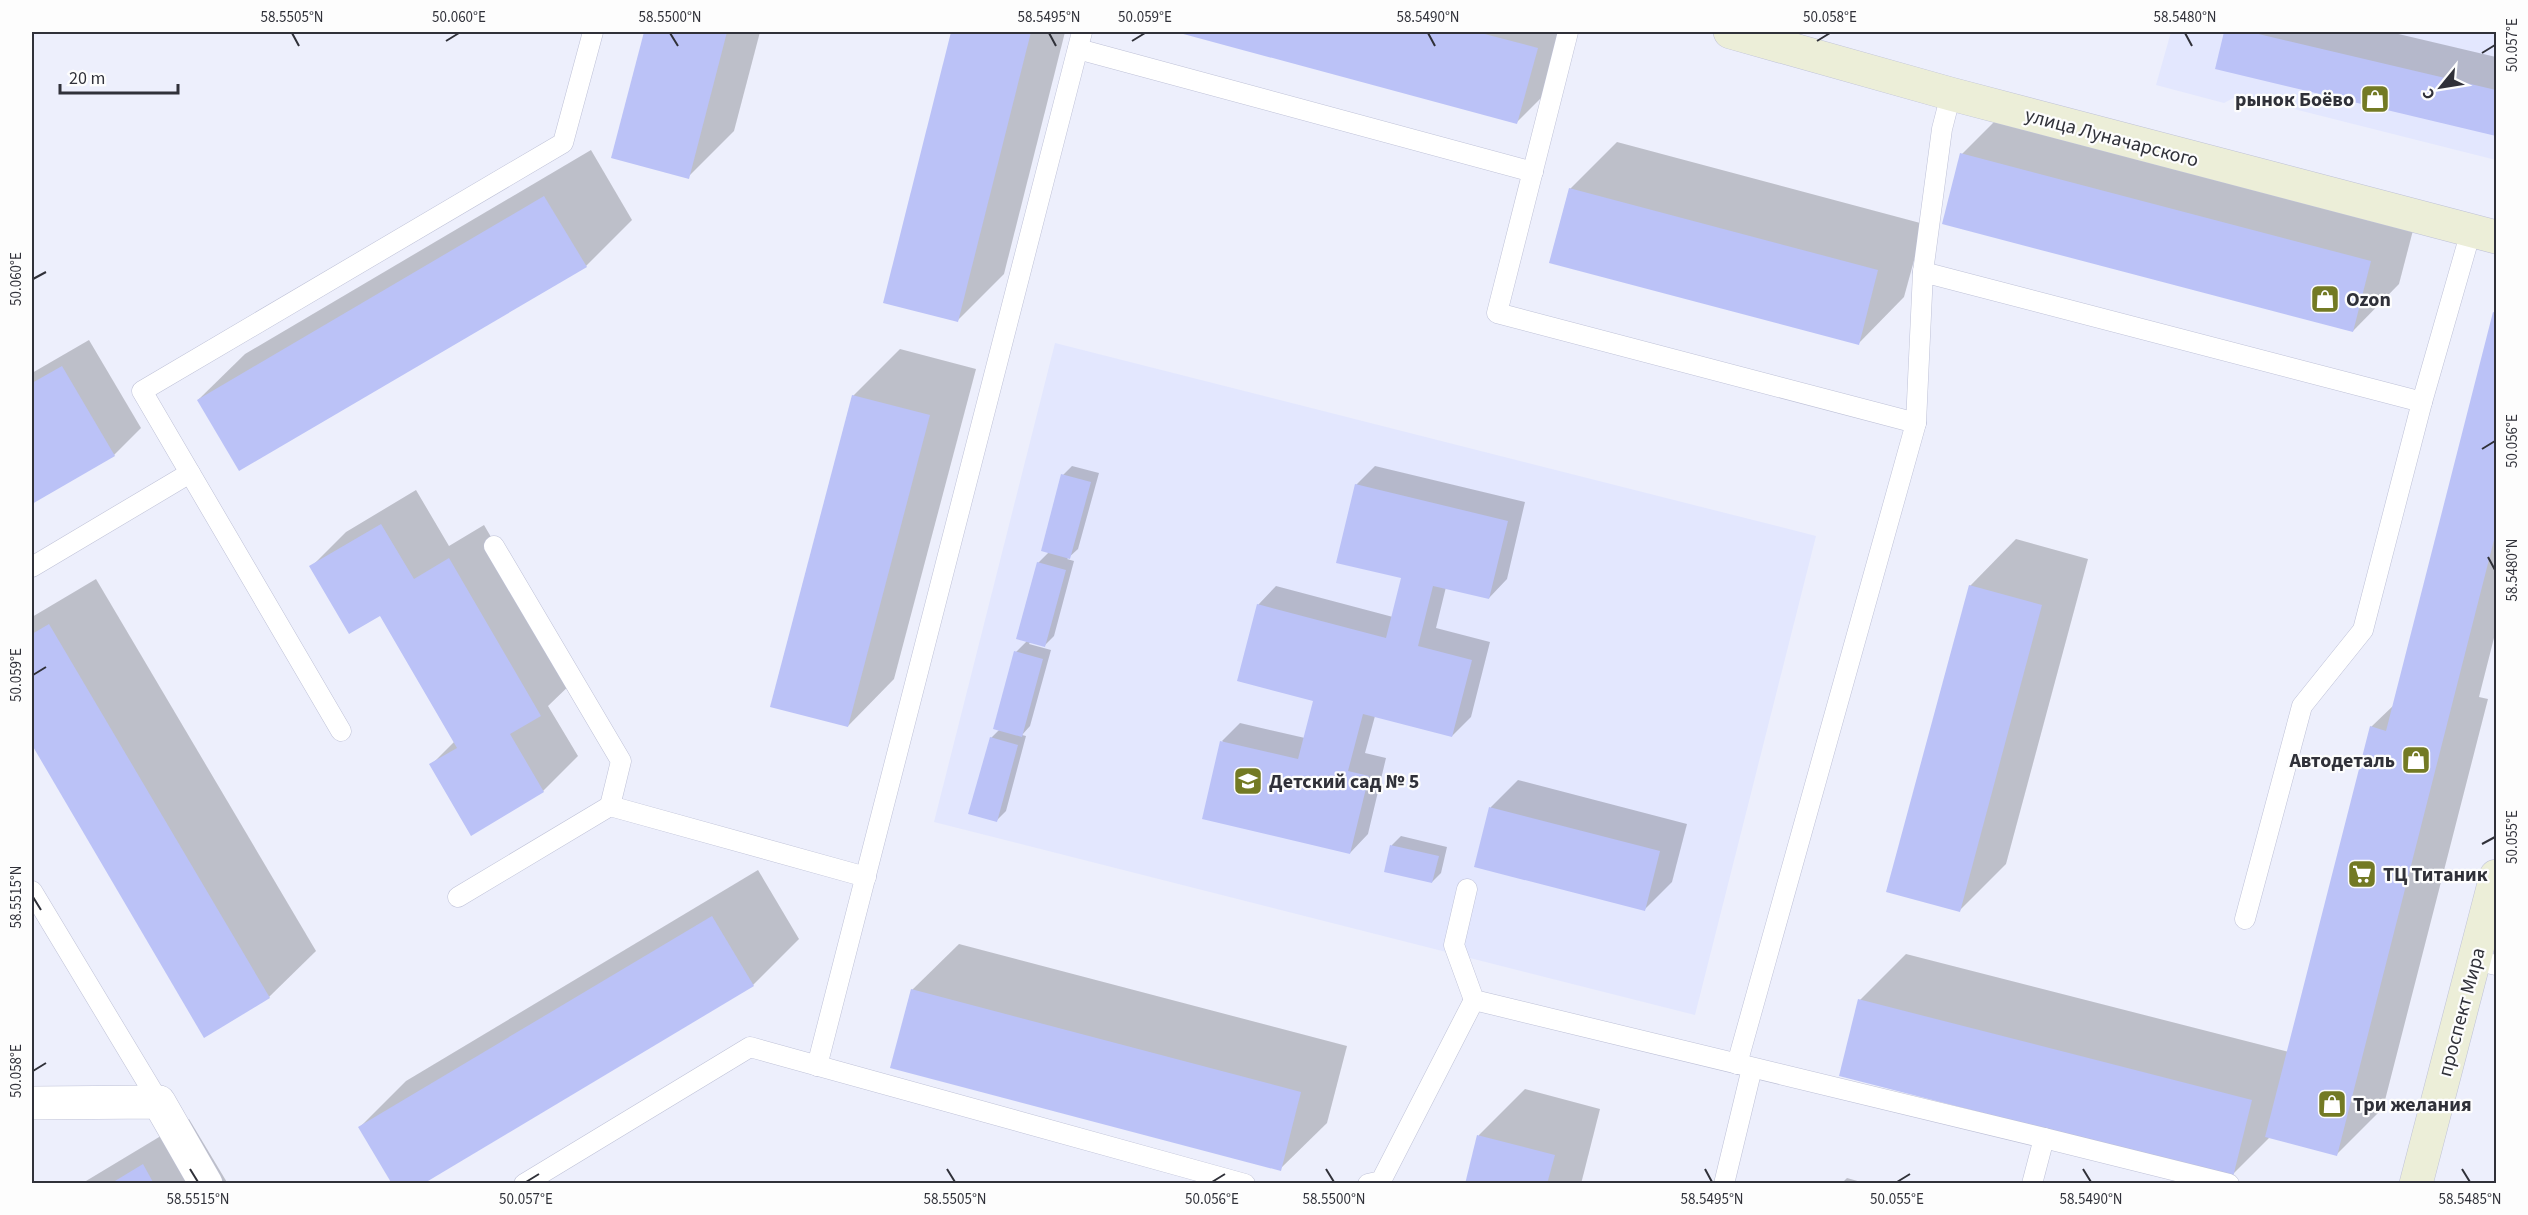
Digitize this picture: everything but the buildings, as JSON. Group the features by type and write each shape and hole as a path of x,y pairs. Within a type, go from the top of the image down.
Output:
{"street":[{"name":"улица Луначарского","path":"1730,32 1951,94 2484,234"},
{"name":"проспект Мира","path":"2416,1184 2485,962 2496,876"},
{"path":"32,1103 159,1102 206,1184"}],"lane":[{"path":"341,731 142,391 563,143 593,32"},
{"path":"1568,32 1497,313 1916,423"},
{"path":"817,1066 1080,40 1533,172"},
{"path":"1724,1184 1745,1066 1916,423 1923,272 1942,129 1951,94"},
{"path":"2245,919 2302,706 2363,630 2422,402 2484,234"},
{"path":"1923,272 2422,402"},
{"path":"32,567 190,473"},
{"path":"458,897 610,806 621,761 494,546"},
{"path":"610,806 866,877"},
{"path":"1376,1183 1474,1000 1454,945 1467,889"},
{"path":"32,891 159,1102"},
{"path":"1474,1000 2229,1184"},
{"path":"524,1184 750,1047 1245,1184"},
{"path":"2032,1184 2044,1138"}],"shaded area":[{"name":"рынок Боёво","path":"2171,32 2496,32 2496,160 2239,95 2224,103 2156,85"},
{"path":"1055,343 1816,536 1695,1015 934,822"}],"place":[{"name":"рынок Боёво","path":"2375,99"},
{"name":"Ozon","path":"2325,299"},
{"name":"Автодеталь","path":"2416,760"},
{"name":"Детский сад № 5","path":"1248,781"},
{"name":"ТЦ Титаник","path":"2362,874"},
{"name":"Три желания","path":"2332,1104"}]}
